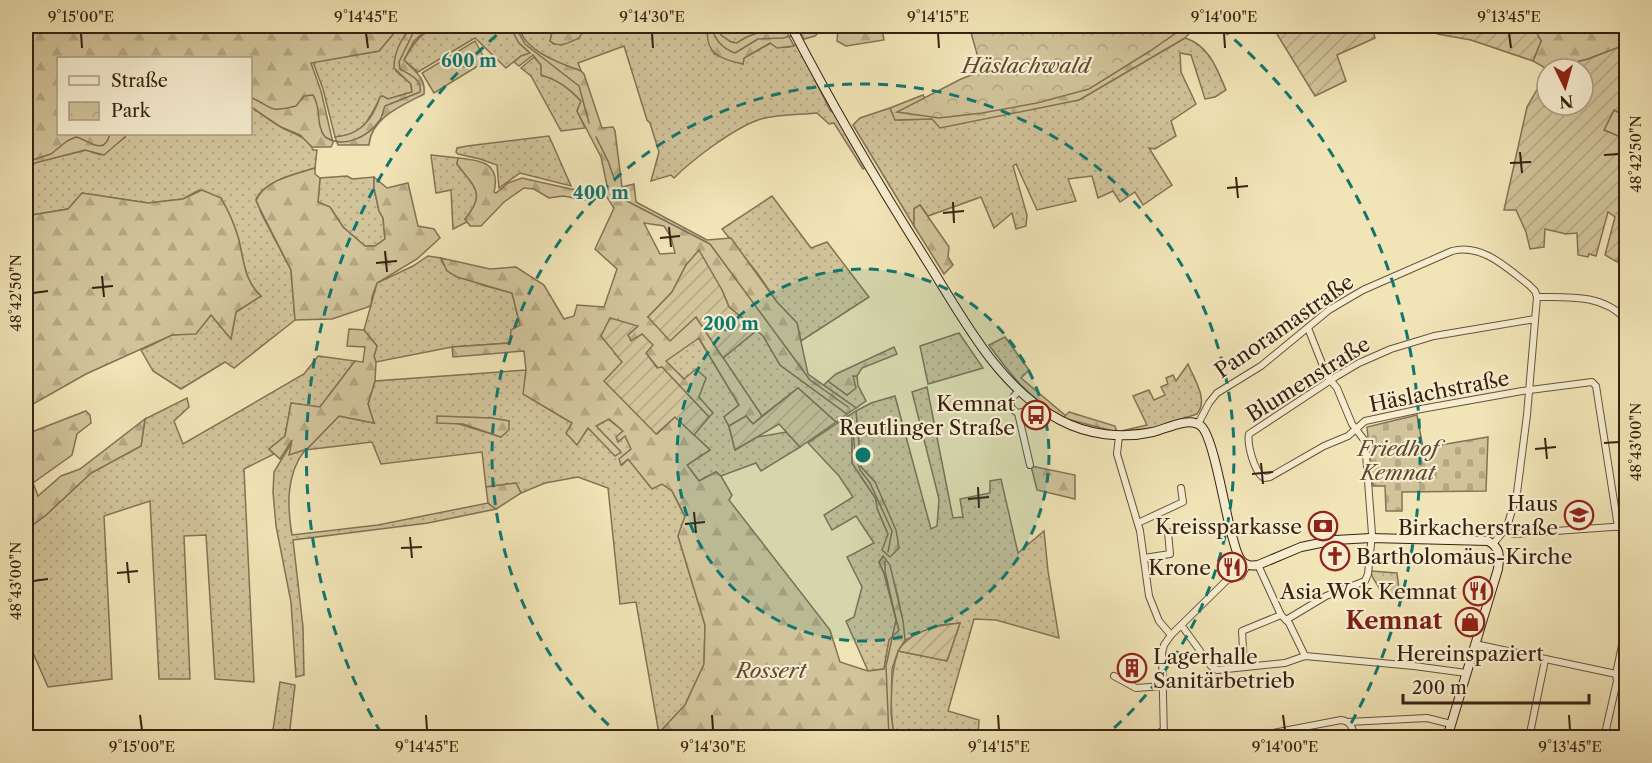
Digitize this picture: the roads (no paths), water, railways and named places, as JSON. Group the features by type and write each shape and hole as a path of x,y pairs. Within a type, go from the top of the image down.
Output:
{"main road":[{"path":"791,26 844,123 912,237 977,339 1000,369 1036,405 1069,425 1094,432 1119,436 1146,434 1186,423 1198,424 1211,444 1225,512 1240,559 1247,565 1258,565 1315,543 1371,538 1492,543 1498,551 1499,564 1447,738"}],"street":[{"name":"Panoramastraße","path":"1198,424 1217,393 1261,366 1329,310 1363,290 1440,256 1463,249 1474,249 1484,253 1529,285 1537,297"},
{"path":"1492,543 1504,531 1510,520 1518,492 1537,297 1572,297 1597,301 1612,308 1626,320"},
{"name":"Blumenstraße","path":"1263,477 1258,474 1249,444 1249,434 1330,380 1373,356 1419,339 1535,319"},
{"path":"1244,666 1242,631 1283,617 1365,581 1367,578 1371,538 1370,486 1365,441 1356,429 1337,388 1326,376 1308,328"},
{"name":"Häslachstraße","path":"1263,477 1270,477 1324,446 1348,436 1365,421 1529,390 1589,382 1595,384 1618,527"},
{"path":"1020,391 1010,399 1013,410 1018,413 1027,411 1036,405"},
{"path":"1018,413 1029,465"},
{"path":"1119,436 1118,457 1138,523 1153,607 1159,621 1171,635"},
{"path":"1138,523 1183,502 1181,488"},
{"path":"1504,531 1514,534 1626,526"},
{"path":"1144,558 1170,554 1168,532"},
{"path":"1164,738 1163,649 1171,635 1227,580 1241,576 1247,565"},
{"path":"1258,565 1305,656"},
{"path":"1182,626 1212,668 1217,669 1287,663 1305,656 1466,673"},
{"path":"1604,738 1626,627"},
{"path":"1475,644 1626,682"},
{"path":"1529,738 1545,660"},
{"path":"1114,676 1138,688 1163,686"},
{"path":"1193,738 1250,734 1256,737 1337,720 1348,722 1430,718 1450,724"},
{"path":"1348,722 1353,727 1354,738"},
{"path":"1151,738 1164,730"}],"waterway":[{"path":"252,98 271,108 280,109 296,106 304,96 313,95 316,100 320,127 325,137 340,142 355,139 375,126 385,106 420,92 417,81 400,69 399,62 413,33 428,26"},
{"path":"515,26 525,44 579,86 589,123"},
{"path":"713,26 714,35 719,42 726,49 735,53 758,39 791,36"},
{"path":"798,32 811,26"},
{"path":"1619,26 1626,30"},
{"path":"26,162 51,154 76,137 100,146 104,145 110,135"},
{"path":"596,137 615,181"},
{"path":"619,193 623,199 710,244 810,380 848,407"},
{"path":"852,418 855,454 860,470 870,483 892,531 888,552"},
{"path":"885,561 885,571 896,620 886,666 889,738"}],"place":[{"name":"Kemnat Reutlinger Straße","path":"1036,415"},
{"name":"Haus Birkacherstraße","path":"1579,515"},
{"name":"Kreissparkasse","path":"1323,526"},
{"name":"Bartholomäus-Kirche","path":"1335,556"},
{"name":"Krone","path":"1232,567"},
{"name":"Asia Wok Kemnat","path":"1478,591"},
{"name":"Hereinspaziert","path":"1470,622"},
{"name":"Lagerhalle Sanitärbetrieb","path":"1132,668"}],"district":[{"name":"Kemnat","path":"1394,620"}],"park label":[{"name":"Häslachwald","path":"1026,65"},
{"name":"Friedhof Kemnat","path":"1398,460"},
{"name":"Rossert","path":"771,670"}]}
